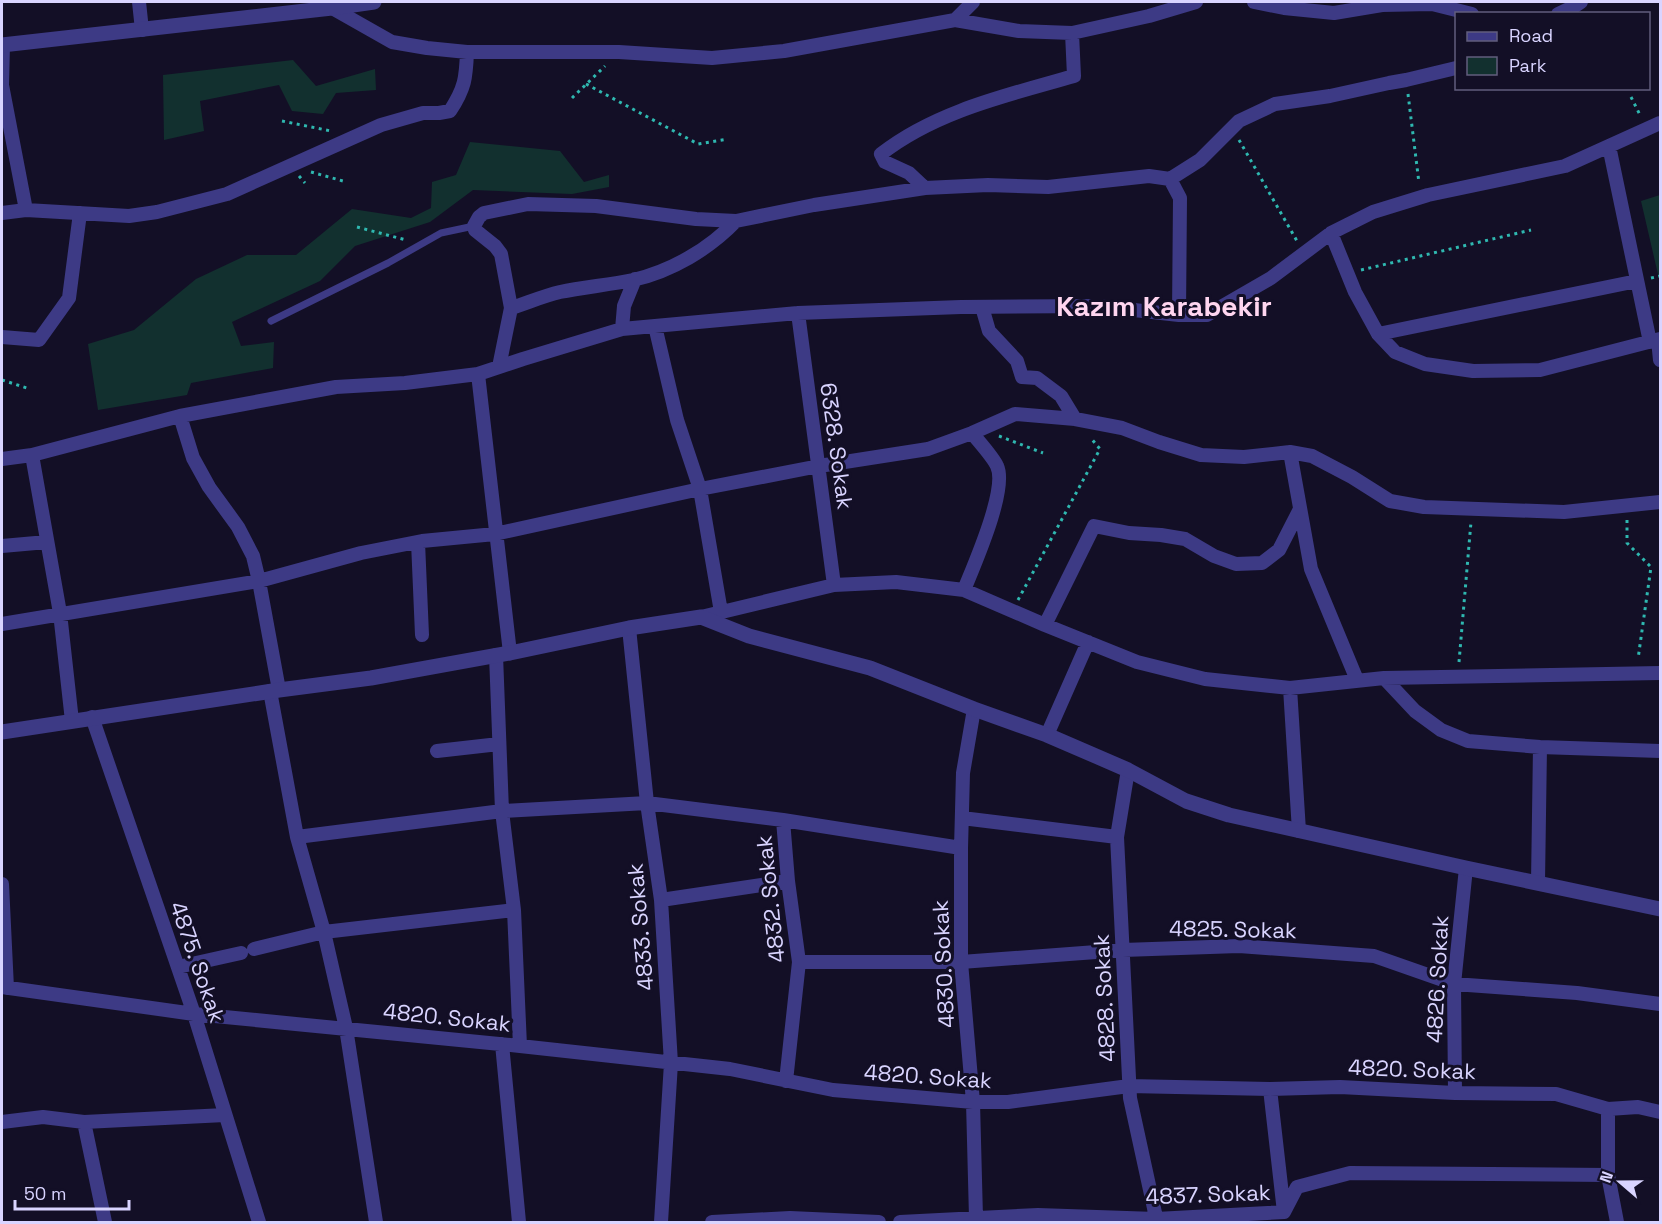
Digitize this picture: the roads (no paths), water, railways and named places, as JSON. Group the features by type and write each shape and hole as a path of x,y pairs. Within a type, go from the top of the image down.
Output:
{"street":[{"path":"139,2 142,30"},
{"path":"26,210 2,85 2,45 332,9 374,2"},
{"path":"955,20 972,2"},
{"path":"332,9 392,42 427,48 467,52 619,52 712,58 784,51 955,20 1018,31 1072,33 1196,2"},
{"path":"1257,2 1284,8 1334,13 1382,5 1432,4 1464,12"},
{"path":"1562,12 1581,2"},
{"path":"925,188 909,172 885,162 881,154 895,143 939,119 1074,76 1072,33"},
{"path":"2,213 26,210 129,216 157,212 227,194 381,125 423,113 450,111 457,101 465,80 467,52"},
{"path":"499,367 511,308 501,254 495,246 475,230 474,226 479,216 484,213 528,204 596,206 696,219 736,221 925,188 988,184 1048,187 1149,177 1170,179 1200,160 1239,121 1275,104 1330,96 1455,68"},
{"path":"2,459 32,455 180,416 336,387 405,383 478,374 622,329 798,313 982,307 1098,306 1179,315 1207,315 1271,278 1331,233 1372,212 1421,198 1565,166 1660,123"},
{"path":"1610,147 1637,281 1660,360"},
{"path":"1170,179 1180,198 1179,315"},
{"path":"2,337 39,340 69,298 80,213"},
{"path":"511,308 559,293 635,279 666,268 694,255 722,236 736,221"},
{"path":"1331,233 1355,292 1378,334 1395,352 1425,364 1473,371 1540,370 1656,340"},
{"path":"622,329 624,306 635,279"},
{"path":"1378,334 1637,281"},
{"path":"982,307 989,330 1017,361 1022,377 1037,378 1061,396 1075,419"},
{"name":"6328. Sokak","path":"798,313 834,585"},
{"path":"655,326 677,420 700,489 721,612"},
{"path":"478,374 495,534 503,654 499,744 502,811 514,910 520,1046"},
{"path":"2,624 259,581 361,553 418,542 495,534 700,489 819,466 928,449 1015,414 1075,419 1122,428 1201,455 1244,457 1290,452 1312,456 1390,501 1424,507 1564,512 1660,502"},
{"path":"180,416 193,458 209,487 238,527 253,556 259,581 297,837 324,932 346,1028 376,1222"},
{"path":"964,590 999,492 998,467 976,431"},
{"path":"1290,452 1311,569 1357,680"},
{"path":"32,455 60,613 72,721"},
{"path":"1045,625 1094,526 1129,533 1185,539 1214,556 1236,564 1262,563 1279,550 1300,509"},
{"path":"2,546 47,542"},
{"path":"418,542 422,635"},
{"path":"2,732 275,690 371,678 629,628 701,617 834,585 896,582 964,590 1137,662 1205,680 1290,688 1383,678 1660,673"},
{"path":"701,617 749,636 870,668 1047,735 1128,770 1186,801 1229,815 1660,909"},
{"name":"4833. Sokak","path":"629,628 647,803 661,900 671,1063 661,1222"},
{"path":"1047,735 1088,642"},
{"path":"1383,678 1415,711 1441,730 1468,741 1540,747 1660,751"},
{"path":"1290,688 1299,831"},
{"name":"4830. Sokak","path":"974,709 963,773 961,962 973,1102 976,1218"},
{"name":"4875. Sokak","path":"92,717 194,1014 259,1222"},
{"path":"436,751 499,744"},
{"path":"1538,882 1540,747"},
{"name":"4828. Sokak","path":"1128,770 1117,837 1129,1086 1157,1221"},
{"path":"297,837 502,811 647,803 783,820 961,848"},
{"path":"962,818 1117,837"},
{"name":"4832. Sokak","path":"783,820 788,881 799,962 786,1081"},
{"name":"4826. Sokak","path":"1455,1093 1454,984 1466,868"},
{"path":"661,900 788,881"},
{"path":"2,884 4,987"},
{"path":"178,967 324,932 514,910"},
{"name":"4825. Sokak","path":"799,962 961,962 1123,950 1239,946 1374,956 1454,984 1577,993 1660,1004"},
{"name":"4820. Sokak","path":"4,987 194,1014 730,1069 833,1090 973,1102 1008,1102 1129,1086 1270,1089 1340,1087 1455,1093 1556,1094 1608,1109 1638,1107 1660,1112"},
{"path":"502,1044 519,1222"},
{"path":"1270,1089 1284,1212"},
{"path":"1608,1109 1608,1175 1617,1222"},
{"path":"2,1122 43,1117 84,1122 225,1115"},
{"path":"84,1122 105,1222"},
{"name":"4837. Sokak","path":"900,1222 1038,1215 1157,1221 1284,1212 1297,1187 1350,1173 1608,1175"},
{"path":"712,1222 789,1218 879,1222"}],"lane":[{"path":"271,321 388,263 441,233 474,226"}],"district":[{"name":"Kazım Karabekir","path":"1164,306"}]}
